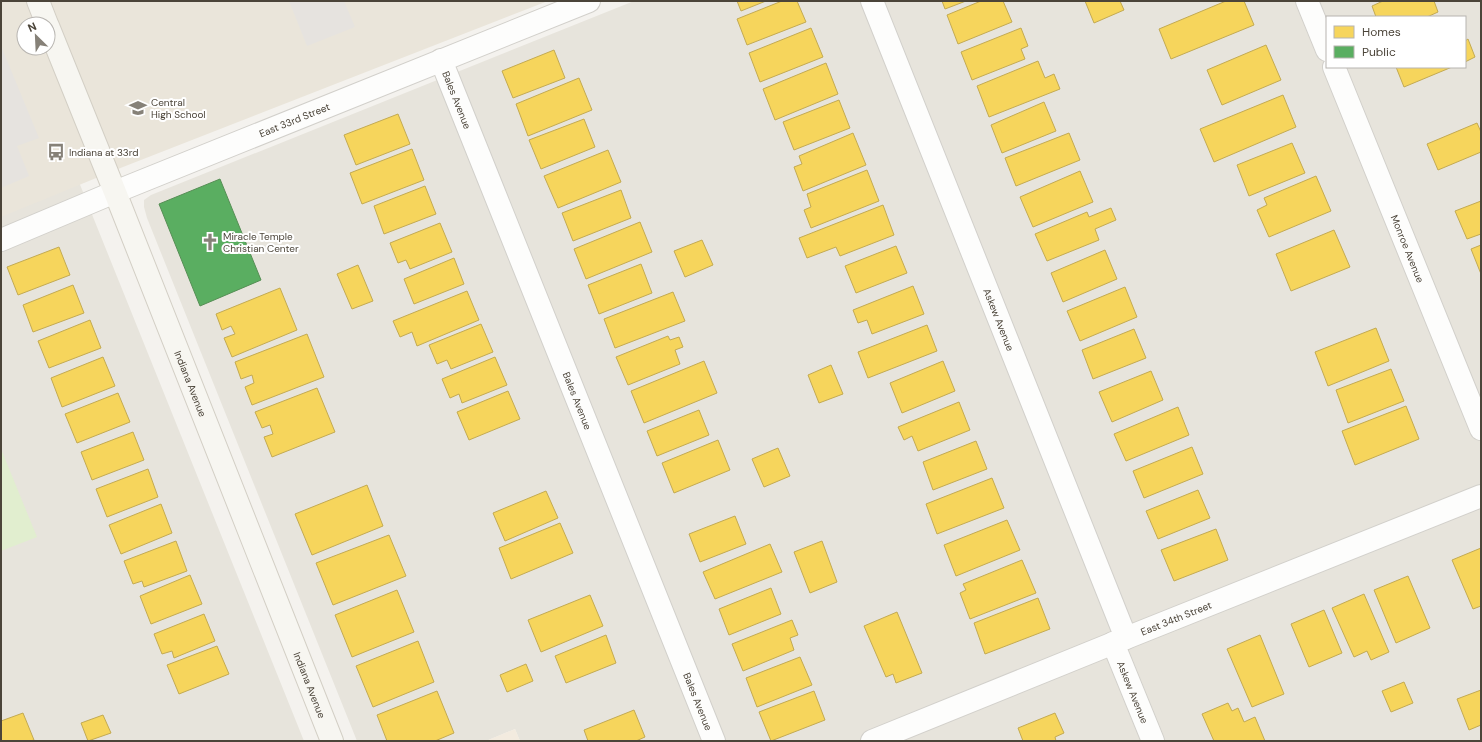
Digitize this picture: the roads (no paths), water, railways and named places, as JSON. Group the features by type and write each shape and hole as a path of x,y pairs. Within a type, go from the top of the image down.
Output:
{"street":[{"name":"Indiana Avenue","path":"38,1 44,16"},
{"name":"East 33rd Street","path":"1,240 115,192 589,1"},
{"name":"Askew Avenue","path":"872,1 1119,640 1153,741"},
{"path":"1307,1 1326,48"},
{"name":"Indiana Avenue","path":"56,45 332,741"},
{"name":"Bales Avenue","path":"441,60 714,741"},
{"name":"Monroe Avenue","path":"1334,68 1481,429"},
{"name":"East 34th Street","path":"872,741 1119,640 1481,496"}],"place":[{"name":"Central High School","path":"138,108"},
{"name":"Indiana at 33rd","path":"56,152"},
{"name":"Miracle Temple Christian Center","path":"210,242"}]}
